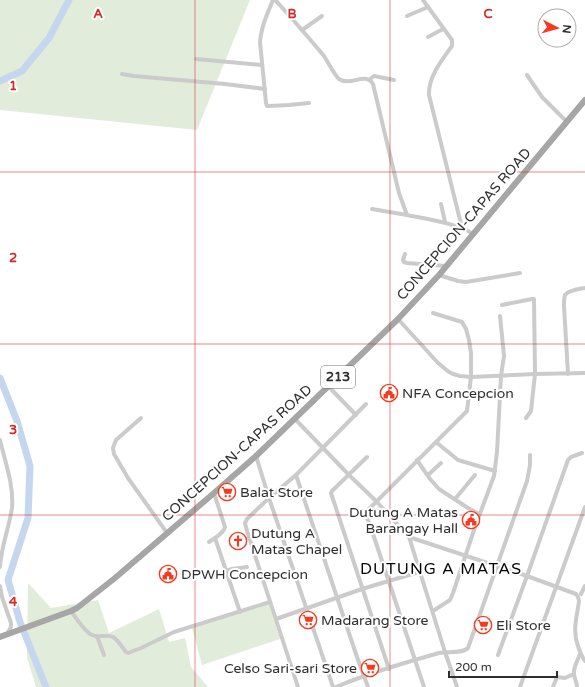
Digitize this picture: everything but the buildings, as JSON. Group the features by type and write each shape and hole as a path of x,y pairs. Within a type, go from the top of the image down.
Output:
{"main road":[{"name":"CONCEPCION-CAPAS ROAD","path":"0,637 77,608 115,578 256,456 398,319 439,275 584,103"}],"street":[{"path":"309,103 267,106 260,42 261,30 274,0 329,62 338,78 350,81 365,78 370,79 374,76 394,80"},
{"path":"423,0 452,40 452,46 441,62 428,88 462,228"},
{"path":"406,16 428,7"},
{"path":"302,30 322,16"},
{"path":"428,37 443,29"},
{"path":"196,59 262,65"},
{"path":"122,74 265,89"},
{"path":"527,75 542,97 567,122"},
{"path":"370,79 373,84 399,193 407,215"},
{"path":"441,204 445,222"},
{"path":"372,209 445,222 473,234"},
{"path":"405,254 403,260 407,263 446,266"},
{"path":"439,275 461,282 466,282 520,273"},
{"path":"568,374 564,297 570,292 585,288"},
{"path":"502,305 534,299 535,374 531,411 526,418"},
{"path":"424,687 366,516 368,510 376,501 467,411 471,377 470,340 462,322 433,313"},
{"path":"433,611 450,600 494,471 498,452 501,376 504,356 500,316"},
{"path":"398,319 448,372 460,376 585,374"},
{"path":"329,387 356,415"},
{"path":"298,687 245,523 247,519 269,498 296,475 366,404"},
{"path":"141,418 116,440 113,448 114,454 128,478 167,533"},
{"path":"295,419 376,501 409,537 457,687"},
{"path":"0,440 10,481 12,509 4,541 0,567"},
{"path":"436,442 458,460 494,471"},
{"path":"498,655 568,460 571,457 582,453"},
{"path":"336,687 364,676 416,660 445,652 463,651 468,648 526,481 530,465 530,455"},
{"path":"256,456 333,687"},
{"path":"367,457 331,493 389,669"},
{"path":"418,460 433,483 479,514"},
{"path":"428,475 441,463"},
{"path":"296,475 368,687"},
{"path":"455,499 475,475"},
{"path":"209,542 225,529 214,493"},
{"path":"520,687 585,507"},
{"path":"409,537 581,594"},
{"path":"215,538 240,612"},
{"path":"226,571 246,567"},
{"path":"276,619 362,589 419,572"},
{"path":"0,586 2,597 11,623 10,634"},
{"path":"585,586 578,597 579,601 575,629 575,636 580,654 585,661"},
{"path":"71,611 87,632 96,636 114,637 128,653 174,632 270,602"},
{"path":"96,636 104,656"},
{"path":"577,687 574,674 580,654"},
{"path":"554,687 557,677 565,678 574,674"}],"green space":[{"path":"0,0 250,0 197,130 0,110"},
{"path":"28,583 51,608 98,600 109,633 159,609 169,642 185,638 191,667 208,687 36,687 27,658"},
{"path":"269,604 280,639 202,665 192,628"}],"waterway":[{"path":"0,81 22,71 49,38 69,0"},
{"path":"0,378 17,421 30,466 28,518 8,580 20,622 46,687"}],"place":[{"name":"NFA Concepcion","path":"389,393"},
{"name":"Balat Store","path":"227,492"},
{"name":"Dutung A Matas Barangay Hall","path":"471,520"},
{"name":"Dutung A Matas Chapel","path":"238,541"},
{"name":"DPWH Concepcion","path":"168,574"},
{"name":"Madarang Store","path":"308,620"},
{"name":"Eli Store","path":"483,625"},
{"name":"Celso Sari-sari Store","path":"370,668"}],"district":[{"name":"DUTUNG A MATAS","path":"441,569"}]}
